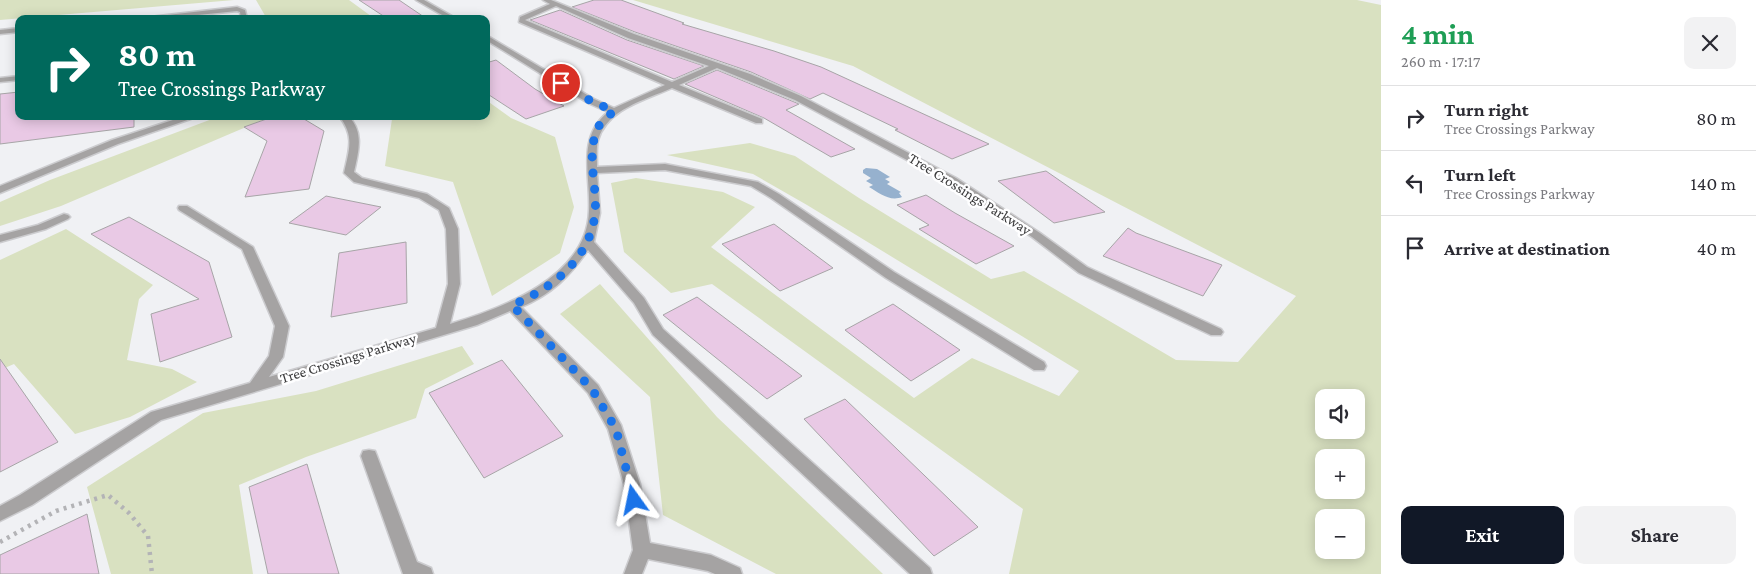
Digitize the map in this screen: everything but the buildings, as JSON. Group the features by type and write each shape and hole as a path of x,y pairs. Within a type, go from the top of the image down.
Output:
{"street":[{"path":"419,0 447,15"},
{"name":"Tree Crossings Parkway","path":"546,0 631,36 718,65 790,94 850,124 952,180 1036,235 1083,270 1216,332"},
{"path":"556,4 530,13 522,18 521,21 572,46 674,84 759,121"},
{"path":"176,15 237,9 243,11 244,15"},
{"path":"0,32 15,30"},
{"path":"490,39 591,101 614,111"},
{"name":"Tree Crossings Parkway","path":"0,514 26,500 156,416 472,322 535,296 568,270 588,242 595,213 592,170 593,141 601,122 614,111 718,65"},
{"path":"0,80 15,78"},
{"path":"0,190 115,142 183,120"},
{"path":"349,120 356,138 349,173 358,180 424,196 444,208 452,229 454,284 442,330"},
{"path":"592,170 664,167 754,184 775,196 890,275 1038,366"},
{"name":"Tree Crossings Parkway","path":"183,208 246,247 282,326 276,357 255,386"},
{"path":"0,239 42,227 64,217"},
{"path":"588,242 638,301 658,332 923,574"},
{"path":"512,305 592,389 616,429 632,484 642,550 633,574"},
{"path":"369,456 410,568 424,574"},
{"path":"642,550 711,563 733,574"}],"path":[{"path":"0,542 56,512 108,495 129,513 148,536 152,574"}],"green space":[{"path":"0,0 234,0 58,15 15,15 15,19 0,20"},
{"path":"256,0 349,0 370,15 265,15"},
{"path":"633,0 1357,0 1381,5 1381,574 1009,574 1023,509 712,284 671,293 624,252 611,183 636,178 723,192 755,207 711,247 914,398 972,358 1059,396 1079,371 753,174 667,155 750,143 795,156 859,198 991,279 1024,271 1176,360 1238,362 1296,296 853,66"},
{"path":"490,103 511,118 555,137 574,207 560,253 492,296 453,182 385,166 392,120 490,120"},
{"path":"209,120 263,120 61,206 0,226 0,202 50,180"},
{"path":"66,229 153,285 139,299 127,360 172,369 197,382 130,417 75,434 14,364 0,370 0,260"},
{"path":"600,284 717,417 883,574 776,574 663,515 650,397 560,314"},
{"path":"462,346 474,364 425,389 416,418 306,457 239,485 253,574 111,574 87,487 203,413 316,391"}],"water":[{"path":"866,168 877,169 890,177 885,179 890,182 887,184 901,192 899,193 902,197 889,198 869,187 873,185 866,181 871,178 863,173 863,170"}],"route":[{"path":"561,83 591,101 614,111 601,122 593,141 592,170 595,213 588,242 568,270 535,296 512,305 592,389 616,429 632,484 634,500"}]}
